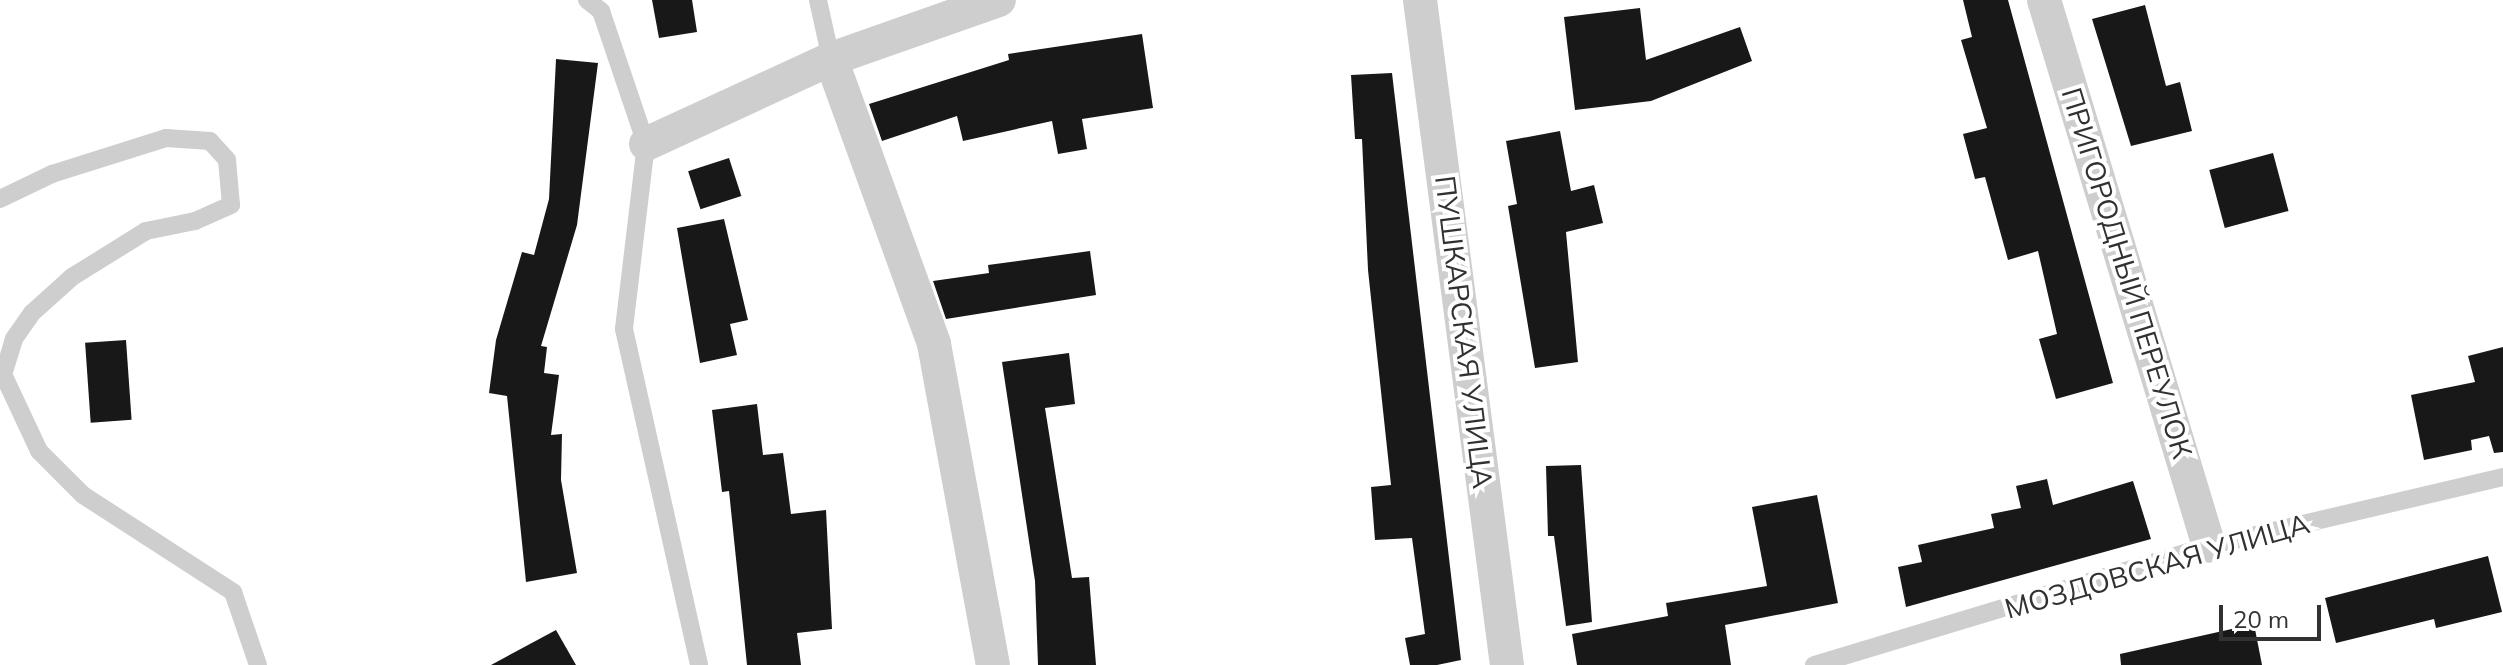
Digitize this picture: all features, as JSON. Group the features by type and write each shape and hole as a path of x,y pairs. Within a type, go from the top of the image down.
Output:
{"street":[{"path":"646,144 831,59 999,0"},
{"name":"ПУШКАРСКАЯ УЛИЦА","path":"1420,0 1507,665"},
{"name":"ПРИГОРОДНЫЙ ПЕРЕУЛОК","path":"2044,0 2209,546"},
{"path":"831,59 934,344 993,665"}],"lane":[{"path":"587,0 601,11 646,144 624,329 699,665"},
{"path":"818,0 831,59"},
{"path":"0,199 52,174 166,138 210,141 227,160 231,205 195,221 146,231 72,277 32,313 14,339 3,374 39,451 83,495 233,592 258,665"},
{"name":"МОЗДОВСКАЯ УЛИЦА","path":"1814,665 2209,546 2503,477"}],"building":[{"path":"652,0 692,0 697,32 659,38"},
{"path":"1963,0 2008,0 2113,383 2056,399 2039,339 2057,334 2038,251 2008,260 1985,177 1975,179 1963,134 1987,128 1961,40 1972,37"},
{"path":"2145,5 2166,86 2180,82 2192,131 2131,146 2092,19"},
{"path":"1640,8 1646,60 1740,27 1752,61 1651,101 1575,110 1564,17"},
{"path":"1142,34 1153,108 1082,119 1087,149 1058,154 1052,121 963,141 957,116 882,141 869,104 1009,60 1008,54"},
{"path":"556,59 598,63 577,225 541,346 547,347 544,373 559,375 551,435 562,434 561,480 577,573 526,582 507,396 489,393 496,340 522,252 534,255 549,199"},
{"path":"1392,73 1461,660 1437,665 1410,665 1405,638 1425,634 1412,538 1375,540 1371,487 1391,485 1368,270 1362,139 1355,139 1351,75"},
{"path":"1560,131 1571,191 1594,185 1603,223 1566,232 1578,362 1535,368 1508,206 1517,204 1506,141"},
{"path":"2273,153 2289,211 2225,228 2209,170"},
{"path":"729,158 741,196 700,209 688,171"},
{"path":"724,219 748,320 730,324 737,355 700,363 677,228"},
{"path":"1090,251 1096,295 946,319 933,281 989,273 988,265"},
{"path":"126,340 132,420 91,423 85,343"},
{"path":"2503,347 2503,452 2494,453 2489,436 2471,440 2472,450 2424,460 2411,395 2475,382 2468,356"},
{"path":"1069,353 1075,404 1045,408 1072,578 1089,577 1096,665 1038,665 1035,581 1002,362"},
{"path":"757,404 763,455 783,453 791,514 826,510 832,629 797,633 801,665 747,665 729,491 722,492 712,410"},
{"path":"1581,465 1592,622 1566,626 1554,536 1548,536 1546,466"},
{"path":"2047,479 2053,505 2133,481 2151,539 1906,607 1898,567 1922,562 1918,545 1994,528 1991,514 2021,508 2016,486"},
{"path":"1817,495 1838,603 1725,625 1731,665 1577,665 1572,634 1668,616 1666,603 1767,586 1752,507"},
{"path":"2488,556 2502,612 2436,628 2434,619 2336,643 2325,598"},
{"path":"2254,624 2262,665 2121,665 2120,654"},
{"path":"556,630 576,665 491,665"}]}
